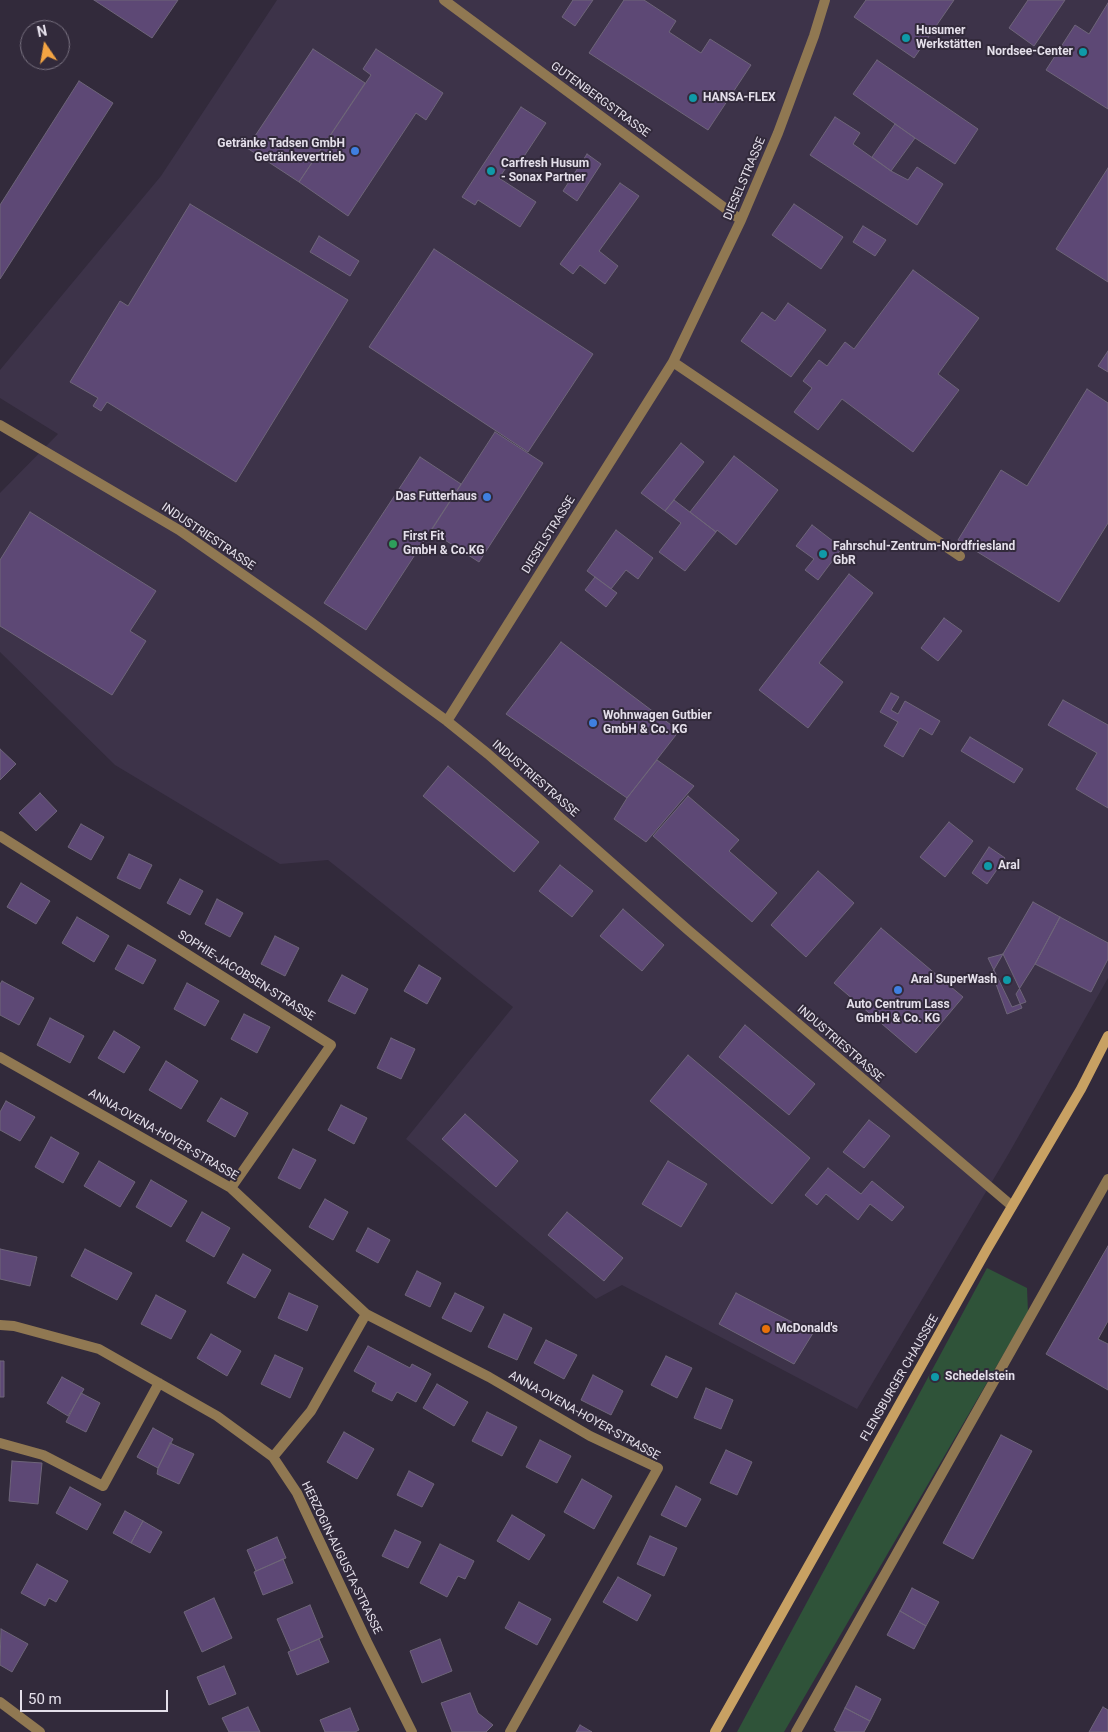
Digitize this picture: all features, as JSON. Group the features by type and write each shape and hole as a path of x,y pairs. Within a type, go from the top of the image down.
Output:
{"main road":[{"name":"FLENSBURGER CHAUSSEE","path":"714,1732 1012,1206 1081,1089 1108,1036"}],"street":[{"name":"GUTENBERGSTRASSE","path":"444,0 741,220"},
{"name":"DIESELSTRASSE","path":"447,721 673,362 741,220 778,133 814,36 825,0"},
{"path":"673,362 960,556"},
{"name":"INDUSTRIESTRASSE","path":"0,425 179,530 311,622 447,721 488,754 695,937 1012,1206"},
{"name":"SOPHIE-JACOBSEN-STRASSE","path":"0,836 331,1045 231,1188"},
{"name":"ANNA-OVENA-HOYER-STRASSE","path":"0,1057 231,1188 366,1314 489,1377 590,1436 658,1468 510,1732"},
{"path":"796,1732 1108,1179"},
{"path":"273,1457 311,1411 366,1314"},
{"name":"HERZOGIN-AUGUSTA-STRASSE","path":"0,1325 14,1326 99,1349 217,1416 273,1457 298,1493 367,1642 412,1732"},
{"path":"0,1443 43,1455 103,1486 159,1383"},
{"path":"0,1702 40,1732"}],"shaded area":[{"path":"277,0 1108,0 1108,978 1009,1153 857,1409 622,1285 596,1299 406,1139 513,1007 328,860 280,864 115,765 0,652 0,493 58,434 0,398 0,370 161,176"}],"green space":[{"path":"987,1268 1027,1288 1028,1312 784,1732 737,1732"}],"building":[{"path":"94,0 178,0 152,38"},
{"path":"573,0 593,0 575,26 562,17"},
{"name":"HANSA-FLEX","path":"624,0 644,0 676,21 669,32 701,53 710,39 751,65 708,130 589,53"},
{"name":"Husumer Werkstätten","path":"866,0 954,0 914,58 854,17"},
{"path":"1028,0 1065,0 1034,46 1009,28"},
{"name":"Nordsee-Center","path":"1108,3 1108,109 1046,70 1075,25 1089,34"},
{"path":"313,49 365,83 299,182 247,148"},
{"name":"Getränke Tadsen GmbH Getränkevertrieb","path":"376,49 443,93 426,120 416,113 348,216 299,182 371,75 363,69"},
{"path":"877,60 978,129 955,164 853,94"},
{"path":"79,81 113,103 0,279 0,205"},
{"name":"Carfresh Husum - Sonax Partner","path":"521,107 546,123 519,164 512,159 499,178 536,202 520,227 478,200 475,205 462,197"},
{"path":"835,117 860,133 853,144 891,171 908,180 917,167 943,184 917,225 810,155"},
{"path":"895,124 915,138 891,171 872,157"},
{"path":"587,154 601,164 577,201 563,191"},
{"path":"1108,168 1108,282 1056,249"},
{"path":"620,183 639,196 599,251 618,266 605,284 580,265 573,274 560,264"},
{"path":"190,204 348,300 236,482 107,402 101,411 93,406 98,398 70,382 120,301 128,306"},
{"path":"794,204 843,237 821,269 772,235"},
{"path":"863,226 886,240 875,256 853,242"},
{"path":"319,236 359,261 350,276 310,252"},
{"path":"434,249 593,354 528,452 369,347"},
{"path":"913,270 979,318 938,374 959,390 913,452 842,399 818,430 794,412 812,388 803,381 819,360 827,366 845,342 854,349"},
{"path":"788,303 826,330 791,377 741,341 762,312 775,321"},
{"path":"1108,351 1108,372 1098,366"},
{"path":"1087,389 1108,403 1108,523 1059,602 958,540 1001,470 1027,486"},
{"name":"Das Futterhaus","path":"495,432 543,463 479,562 431,531"},
{"path":"681,443 704,462 665,511 641,493"},
{"path":"734,456 778,490 736,545 690,512"},
{"name":"First Fit GmbH & Co.KG","path":"420,457 461,484 366,630 324,603"},
{"path":"674,500 716,532 685,571 659,552 681,523 665,511"},
{"path":"30,512 156,591 130,631 146,641 112,695 0,626 0,560"},
{"name":"Fahrschul-Zentrum-Nordfriesland GbR","path":"812,525 842,548 818,580 805,570 814,559 796,546"},
{"path":"616,530 653,558 638,579 626,570 611,589 587,571"},
{"path":"849,574 873,593 819,663 843,682 808,728 759,690"},
{"path":"595,577 617,593 606,607 585,590"},
{"path":"944,618 962,631 938,661 921,648"},
{"name":"Wohnwagen Gutbier GmbH & Co. KG","path":"561,642 679,731 627,798 506,714"},
{"path":"891,693 899,697 891,710 898,714 905,701 940,721 932,735 920,728 903,757 884,746 898,722 880,712"},
{"path":"1063,700 1108,725 1108,808 1076,789 1097,753 1048,725"},
{"path":"970,737 1023,769 1014,783 961,751"},
{"path":"0,749 16,764 0,780"},
{"path":"657,760 694,786 646,842 614,819 627,798"},
{"path":"448,766 539,842 514,872 423,796"},
{"path":"40,793 57,811 36,831 19,813"},
{"path":"688,796 739,840 729,851 777,893 752,922 653,836"},
{"path":"949,822 973,841 945,877 920,857"},
{"path":"81,824 104,837 91,860 68,847"},
{"name":"Aral","path":"989,847 1005,858 987,884 972,873"},
{"path":"129,854 152,865 140,889 117,878"},
{"path":"560,865 593,891 572,917 539,891"},
{"path":"818,871 854,903 806,957 771,925"},
{"path":"180,879 203,891 190,915 167,903"},
{"path":"21,883 50,901 36,924 7,907"},
{"path":"217,899 243,913 230,937 205,924"},
{"name":"Aral","path":"1033,902 1060,917 1035,964 1016,994 1022,1008 1007,1014 992,973"},
{"path":"623,909 664,945 642,971 600,936"},
{"path":"77,917 109,936 94,962 62,943"},
{"path":"1060,917 1108,943 1108,959 1091,992 1035,964"},
{"name":"Auto Centrum Lass GmbH & Co. KG","path":"881,928 963,997 916,1053 834,983"},
{"path":"275,936 299,948 285,976 261,964"},
{"path":"128,945 156,960 143,984 115,969"},
{"name":"Aral SuperWash","path":"1003,954 1026,1002 1012,1007 988,958"},
{"path":"419,965 441,978 427,1004 404,991"},
{"path":"342,975 368,989 355,1014 328,1001"},
{"path":"2,981 34,998 19,1025 0,1015 0,984"},
{"path":"187,983 219,1001 205,1026 174,1009"},
{"path":"244,1014 270,1027 257,1053 231,1039"},
{"path":"50,1018 84,1036 70,1063 37,1045"},
{"path":"745,1025 815,1084 789,1115 719,1057"},
{"path":"114,1031 140,1047 124,1073 98,1058"},
{"path":"391,1038 415,1049 401,1079 377,1068"},
{"path":"688,1055 810,1158 772,1204 650,1101"},
{"path":"166,1061 198,1081 181,1109 149,1090"},
{"path":"221,1098 248,1113 235,1137 207,1121"},
{"path":"6,1101 35,1117 20,1141 0,1130 0,1112"},
{"path":"341,1105 367,1118 354,1144 328,1130"},
{"path":"465,1114 518,1161 496,1187 442,1139"},
{"path":"869,1120 890,1136 864,1168 843,1152"},
{"path":"51,1137 79,1153 63,1183 35,1167"},
{"path":"293,1149 316,1160 300,1189 278,1178"},
{"path":"99,1161 135,1182 120,1207 84,1186"},
{"path":"668,1161 707,1184 681,1227 642,1204"},
{"path":"828,1168 861,1194 872,1181 904,1207 892,1221 870,1204 858,1220 826,1194 817,1205 805,1195"},
{"path":"151,1180 187,1201 171,1227 136,1207"},
{"path":"325,1199 348,1212 333,1240 309,1227"},
{"path":"202,1212 230,1228 214,1257 186,1241"},
{"path":"567,1212 623,1258 604,1281 548,1235"},
{"path":"368,1228 390,1240 378,1263 356,1251"},
{"path":"1108,1246 1108,1321 1098,1339 1108,1344 1108,1390 1046,1354"},
{"path":"0,1249 37,1257 30,1286 0,1279"},
{"path":"85,1249 132,1273 117,1300 71,1276"},
{"path":"243,1254 271,1270 255,1298 227,1283"},
{"path":"417,1271 441,1283 430,1307 405,1295"},
{"path":"289,1293 318,1306 307,1331 278,1318"},
{"path":"455,1293 484,1307 471,1332 442,1318"},
{"name":"McDonald's","path":"736,1293 813,1333 794,1364 719,1324"},
{"path":"156,1295 186,1311 171,1339 141,1324"},
{"path":"504,1314 532,1328 517,1360 488,1347"},
{"path":"211,1334 241,1351 227,1376 197,1358"},
{"path":"546,1340 577,1355 564,1379 534,1363"},
{"path":"368,1346 410,1368 412,1364 431,1374 416,1402 397,1392 392,1401 372,1391 376,1383 354,1371"},
{"path":"275,1355 303,1368 290,1398 261,1384"},
{"path":"666,1356 692,1368 677,1398 651,1385"},
{"path":"0,1361 4,1361 4,1397 0,1397"},
{"path":"593,1375 623,1391 611,1415 581,1400"},
{"path":"62,1377 84,1389 68,1416 47,1403"},
{"path":"437,1384 468,1402 454,1426 423,1408"},
{"path":"706,1388 733,1400 721,1429 694,1418"},
{"path":"81,1393 100,1403 86,1432 66,1422"},
{"path":"487,1412 517,1427 502,1456 472,1441"},
{"path":"153,1428 173,1439 158,1468 137,1457"},
{"path":"344,1432 374,1449 357,1479 327,1462"},
{"path":"1001,1435 1032,1451 973,1559 943,1543"},
{"path":"540,1440 571,1456 557,1483 526,1467"},
{"path":"170,1443 194,1454 179,1484 157,1474"},
{"path":"726,1450 752,1462 737,1495 710,1483"},
{"path":"12,1461 42,1463 38,1504 9,1501"},
{"path":"409,1471 434,1484 422,1507 397,1495"},
{"path":"582,1479 612,1496 594,1529 564,1512"},
{"path":"676,1486 701,1499 686,1527 661,1515"},
{"path":"70,1487 101,1504 87,1530 56,1513"},
{"path":"125,1511 143,1521 131,1543 113,1533"},
{"path":"512,1515 545,1535 529,1560 497,1541"},
{"path":"143,1521 162,1532 150,1553 131,1543"},
{"path":"395,1530 421,1542 408,1568 382,1556"},
{"path":"650,1536 677,1548 664,1576 637,1564"},
{"path":"277,1537 286,1558 256,1571 247,1550"},
{"path":"440,1544 474,1561 465,1579 458,1576 447,1597 420,1583"},
{"path":"283,1559 293,1583 263,1595 254,1572"},
{"path":"37,1564 68,1581 56,1602 49,1598 45,1606 21,1593"},
{"path":"618,1577 651,1595 637,1621 603,1602"},
{"path":"912,1588 939,1602 926,1626 900,1611"},
{"path":"214,1598 232,1638 202,1652 184,1612"},
{"path":"519,1602 551,1619 537,1645 505,1628"},
{"path":"310,1605 323,1637 291,1651 277,1619"},
{"path":"900,1611 926,1626 914,1649 887,1635"},
{"path":"1,1629 28,1644 12,1672 0,1665"},
{"path":"319,1639 329,1662 297,1675 288,1652"},
{"path":"440,1639 452,1671 422,1683 410,1651"},
{"path":"224,1666 236,1694 209,1705 197,1677"},
{"path":"856,1686 881,1699 870,1721 845,1708"},
{"path":"470,1693 478,1713 493,1725 486,1732 452,1732 441,1703"},
{"path":"248,1707 260,1732 229,1732 222,1718"},
{"path":"1103,1707 1108,1710 1108,1732 1089,1732"},
{"path":"350,1708 359,1730 355,1732 325,1732 320,1720"},
{"path":"845,1708 870,1721 864,1732 837,1732 834,1730"},
{"path":"580,1725 592,1732 576,1732"}],"place":[{"name":"Husumer Werkstätten","path":"906,38"},
{"name":"Nordsee-Center","path":"1083,52"},
{"name":"HANSA-FLEX","path":"693,98"},
{"name":"Getränke Tadsen GmbH Getränkevertrieb","path":"355,151"},
{"name":"Carfresh Husum - Sonax Partner","path":"491,171"},
{"name":"Das Futterhaus","path":"487,497"},
{"name":"First Fit GmbH & Co.KG","path":"393,544"},
{"name":"Fahrschul-Zentrum-Nordfriesland GbR","path":"823,554"},
{"name":"Wohnwagen Gutbier GmbH & Co. KG","path":"593,723"},
{"name":"Aral","path":"988,866"},
{"name":"Aral SuperWash","path":"1007,980"},
{"name":"Auto Centrum Lass GmbH & Co. KG","path":"898,990"},
{"name":"McDonald's","path":"766,1329"},
{"name":"Schedelstein","path":"935,1377"}]}
